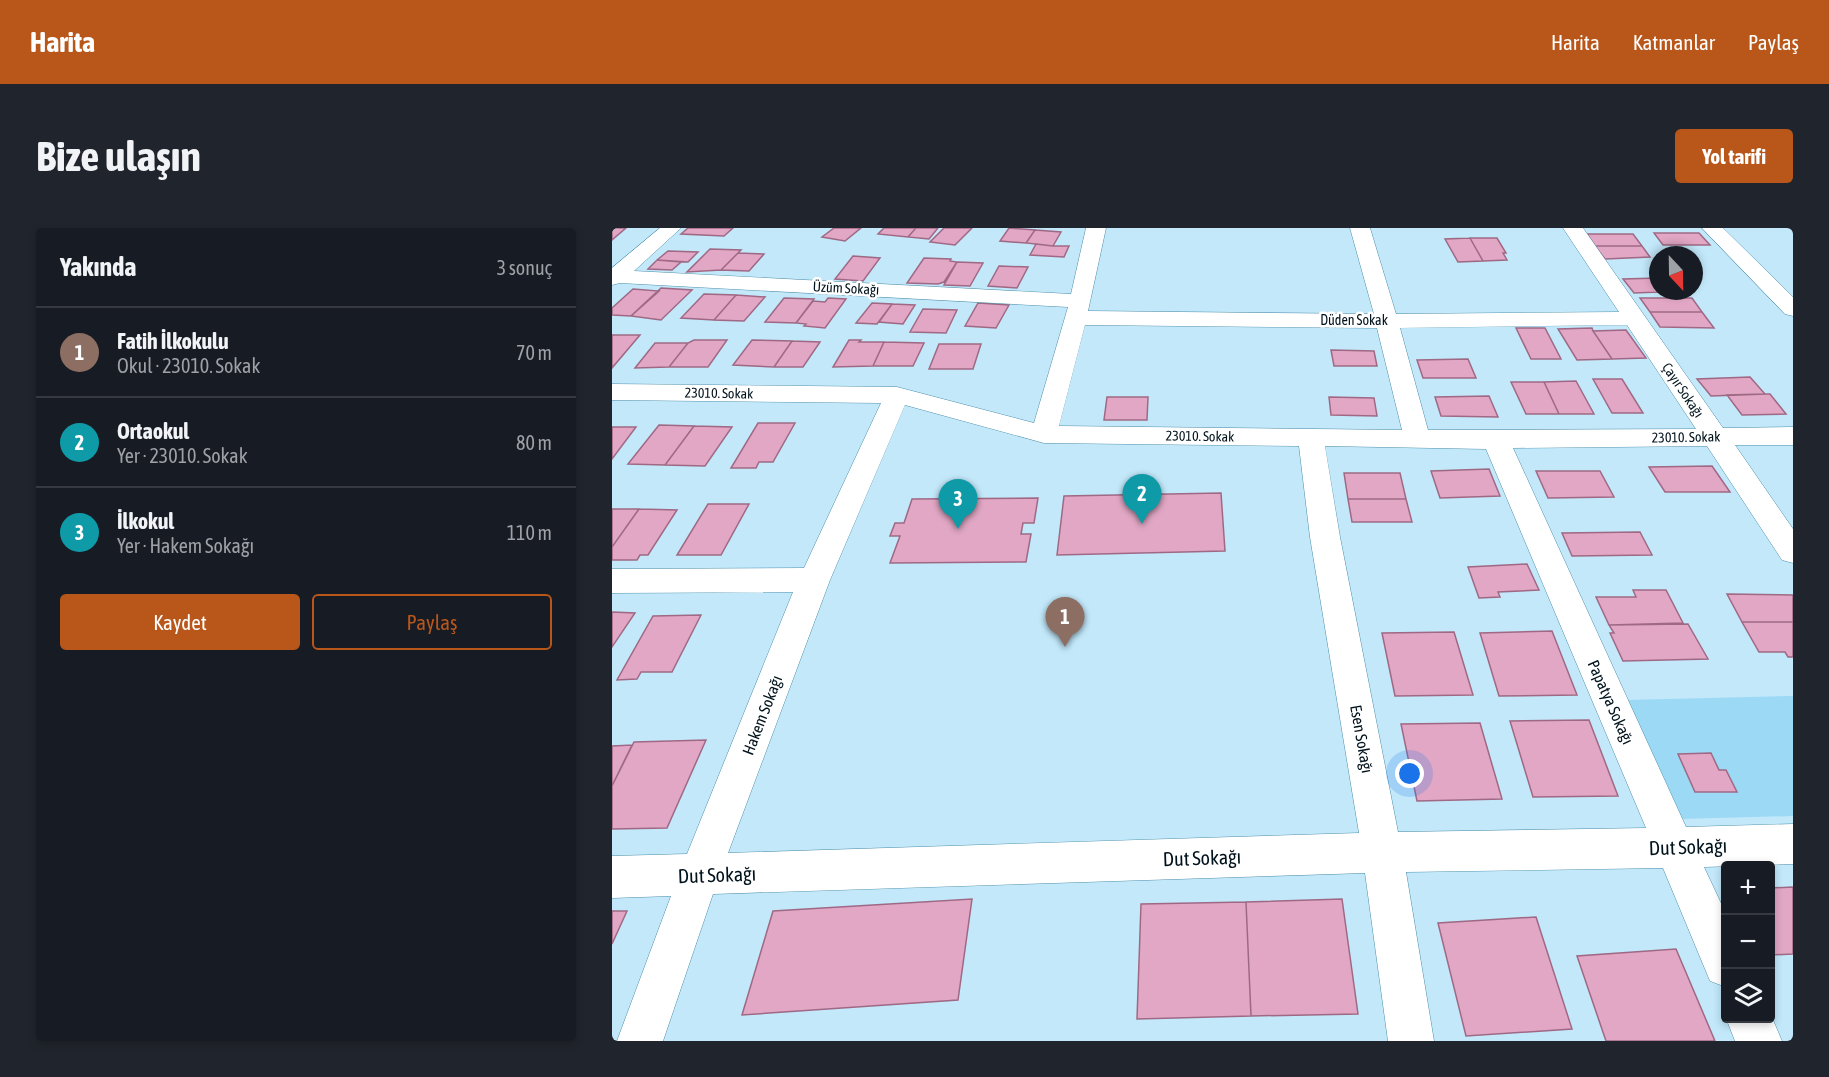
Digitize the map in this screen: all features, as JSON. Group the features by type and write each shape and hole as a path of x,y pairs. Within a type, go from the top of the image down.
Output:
{"street":[{"path":"613,277 671,228"},
{"path":"1044,434 1078,310 1096,228"},
{"path":"1360,228 1387,321 1417,440"},
{"name":"Çayır Sokağı","path":"1573,228 1793,552"},
{"path":"1712,228 1793,309"},
{"name":"Üzüm Sokağı","path":"613,277 1078,310"},
{"name":"Düden Sokak","path":"1078,310 1387,321 1634,318"},
{"name":"23010. Sokak","path":"612,392 897,395 1044,434 1417,440 1793,436"},
{"name":"Hakem Sokağı","path":"640,1041 699,875 814,580 897,395"},
{"name":"Esen Sokağı","path":"1311,438 1325,537 1382,852 1410,1041"},
{"name":"Papatya Sokağı","path":"1496,440 1721,955"},
{"path":"612,581 814,580"},
{"name":"Dut Sokağı","path":"612,877 1382,852 1793,844"},
{"path":"1751,1023 1759,1041"}],"shaded area":[{"path":"1793,696 1793,816 1679,819 1627,700"}],"building":[{"path":"612,228 626,228 612,240"},
{"path":"688,228 733,228 724,236 681,234"},
{"path":"834,228 861,228 845,241 822,237"},
{"path":"884,228 916,228 908,237 878,234"},
{"path":"916,228 938,228 929,239 908,237"},
{"path":"944,228 972,228 955,245 930,242"},
{"path":"1009,228 1035,230 1026,243 1000,241"},
{"path":"1035,230 1061,232 1053,246 1026,243"},
{"path":"1654,233 1699,233 1710,245 1663,245"},
{"path":"1587,234 1633,234 1642,246 1595,246"},
{"path":"1470,238 1497,238 1506,253 1503,253 1507,260 1483,261"},
{"path":"1470,238 1483,261 1458,262 1445,239"},
{"path":"1036,244 1069,246 1064,257 1030,255"},
{"path":"1595,246 1642,246 1649,256 1649,257 1605,259"},
{"path":"710,249 741,250 721,270 687,272"},
{"path":"668,251 698,252 688,262 657,260"},
{"path":"738,253 764,254 749,271 721,270"},
{"path":"853,256 880,258 863,281 835,279"},
{"path":"924,258 951,259 950,261 957,262 944,282 938,284 907,283"},
{"path":"657,260 681,262 672,270 648,269"},
{"path":"957,262 983,263 970,286 944,285"},
{"path":"999,266 1028,267 1017,288 988,286"},
{"path":"1649,278 1649,292 1634,293 1623,279"},
{"path":"661,288 692,290 661,320 631,316"},
{"path":"633,289 659,291 631,316 612,315 612,308"},
{"path":"704,294 736,295 714,320 681,318"},
{"path":"736,295 765,297 744,321 714,320"},
{"path":"784,298 814,299 796,323 765,322"},
{"path":"828,298 846,299 825,328 796,323 813,301 825,302"},
{"path":"1640,298 1693,300 1702,312 1650,312"},
{"path":"872,303 892,304 877,324 856,323"},
{"path":"978,303 1009,305 996,328 965,326"},
{"path":"892,304 915,305 903,324 879,322"},
{"path":"923,309 957,310 946,333 910,332"},
{"path":"1650,312 1702,312 1714,328 1660,327"},
{"path":"1516,328 1545,328 1561,359 1531,359"},
{"path":"1592,328 1612,359 1577,360 1558,329"},
{"path":"1626,330 1646,358 1612,359 1593,331"},
{"path":"612,335 640,335 612,368"},
{"path":"694,340 727,340 708,367 669,367 688,343"},
{"path":"752,340 792,341 774,367 733,365"},
{"path":"849,340 884,342 873,366 833,367"},
{"path":"792,341 820,342 803,367 774,367"},
{"path":"884,342 924,343 913,366 873,366"},
{"path":"655,343 688,343 669,367 635,368"},
{"path":"939,344 981,344 973,369 929,369"},
{"path":"1331,350 1374,351 1377,366 1334,366"},
{"path":"1468,359 1476,378 1423,378 1417,360"},
{"path":"1750,377 1765,394 1711,396 1697,379"},
{"path":"1593,379 1622,379 1643,413 1612,413"},
{"path":"1576,381 1594,414 1559,414 1544,382"},
{"path":"1511,382 1544,382 1559,414 1526,414"},
{"path":"1770,394 1786,414 1742,415 1727,395"},
{"path":"1489,396 1498,417 1441,416 1435,397"},
{"path":"1107,397 1148,397 1147,420 1104,420"},
{"path":"1329,397 1374,398 1377,416 1331,415"},
{"path":"758,423 795,423 773,462 759,462 756,468 731,468"},
{"path":"659,425 694,426 665,465 628,464"},
{"path":"694,426 732,427 705,466 665,465"},
{"path":"612,427 636,427 612,459"},
{"path":"1712,466 1730,492 1665,492 1649,467"},
{"path":"1489,469 1500,496 1440,498 1431,471"},
{"path":"1536,471 1600,471 1614,497 1548,498"},
{"path":"1344,473 1400,473 1406,499 1348,499"},
{"path":"1221,493 1225,551 1057,555 1064,496"},
{"path":"1038,498 1034,523 1023,523 1021,534 1031,534 1026,562 890,563 900,536 890,536 895,523 904,523 912,499"},
{"path":"1348,499 1406,499 1412,522 1352,522"},
{"path":"708,504 749,504 721,555 677,555"},
{"path":"612,509 639,509 612,547"},
{"path":"639,509 677,510 648,555 640,555 637,560 612,560 612,547"},
{"path":"1640,532 1652,555 1572,556 1562,533"},
{"path":"1527,564 1539,590 1498,592 1500,597 1479,598 1468,567"},
{"path":"1633,590 1666,590 1683,623 1609,625 1596,597 1636,597"},
{"path":"1727,594 1793,595 1793,622 1742,622"},
{"path":"612,612 635,613 612,647"},
{"path":"701,615 672,672 641,672 637,679 617,680 653,616"},
{"path":"1742,622 1793,622 1793,657 1788,657 1785,652 1759,652"},
{"path":"1688,624 1708,659 1623,661 1610,633 1614,633 1609,625"},
{"path":"1552,631 1577,695 1499,696 1480,633"},
{"path":"1454,632 1473,695 1395,696 1382,633"},
{"path":"1589,720 1618,796 1533,797 1510,721"},
{"path":"1480,723 1502,799 1417,801 1401,724"},
{"path":"706,740 667,828 612,829 612,786 634,742"},
{"path":"632,745 612,786 612,746"},
{"path":"1711,753 1719,770 1726,770 1737,792 1695,792 1678,754"},
{"path":"1793,887 1793,954 1775,955 1775,888"},
{"path":"972,899 958,1000 742,1015 773,911"},
{"path":"1342,899 1358,1014 1251,1016 1246,902"},
{"path":"1246,902 1251,1016 1137,1019 1141,904"},
{"path":"612,911 627,911 612,944"},
{"path":"1536,917 1572,1029 1466,1036 1438,923"},
{"path":"1676,949 1715,1041 1606,1041 1577,956"}],"place":[{"name":"Ortaokul","path":"1142,524"},
{"name":"İlkokul","path":"958,529"},
{"name":"Fatih İlkokulu","path":"1065,647"}]}
